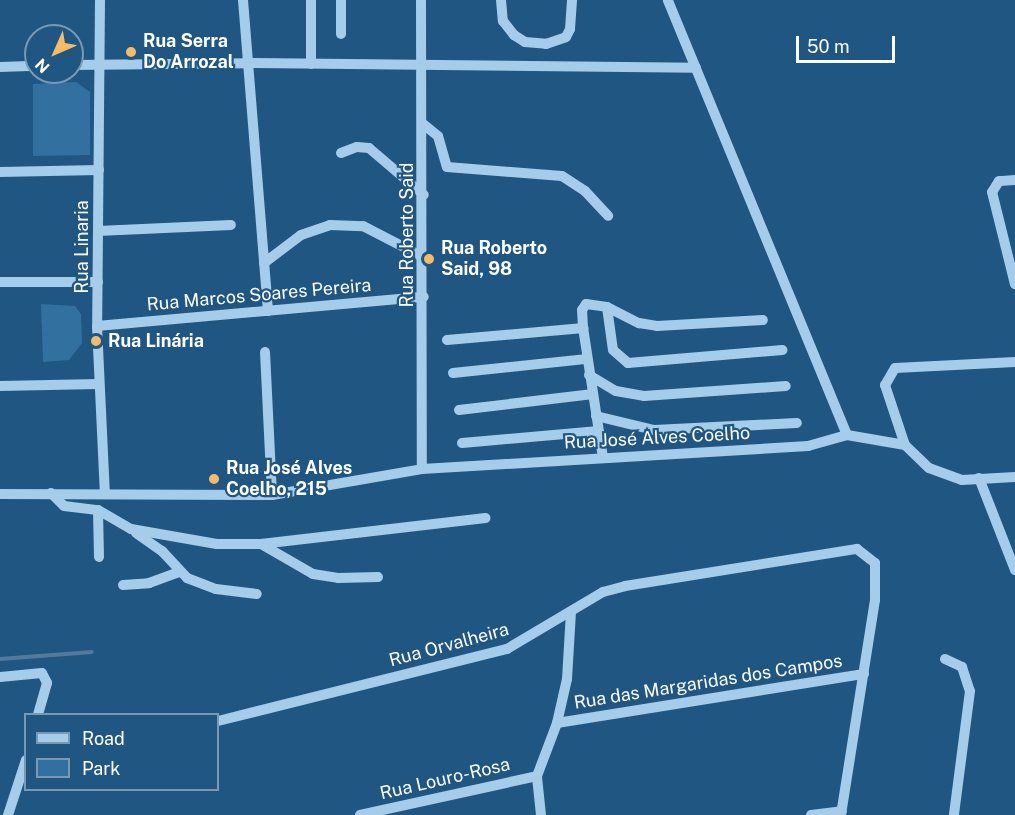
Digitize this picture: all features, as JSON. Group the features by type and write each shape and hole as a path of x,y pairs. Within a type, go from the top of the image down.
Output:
{"street":[{"name":"Rua Linaria","path":"100,0 98,326 105,493"},
{"path":"243,0 268,311"},
{"path":"311,0 311,64"},
{"path":"341,0 341,34"},
{"name":"Rua Roberto Said","path":"422,0 425,258 422,469"},
{"path":"501,0 503,21 514,36 525,42 546,44 566,37 570,29 572,0"},
{"path":"668,0 847,435 905,445"},
{"path":"84,65 249,63 696,68"},
{"path":"0,67 24,66"},
{"path":"423,124 438,135 447,167 562,176 585,191 608,216"},
{"path":"341,153 357,147 369,148 424,195"},
{"path":"0,172 99,170"},
{"path":"1015,180 999,181 992,192 1015,284"},
{"path":"98,231 231,225"},
{"path":"264,263 301,235 330,225 363,226 425,258"},
{"path":"0,282 98,282"},
{"name":"Rua Marcos Soares Pereira","path":"98,326 424,297"},
{"path":"603,458 583,328 582,310 586,304 607,307 639,323 657,326 763,320"},
{"path":"607,307 612,350 628,363 782,350"},
{"path":"447,340 583,328"},
{"path":"265,352 272,495"},
{"path":"453,372 587,359"},
{"path":"1015,362 895,368 885,385 905,445 929,468 962,480 1015,477"},
{"path":"589,375 616,391 644,396 786,386"},
{"path":"0,386 99,384"},
{"path":"459,410 593,394"},
{"path":"596,416 654,430 797,423"},
{"path":"462,443 598,431"},
{"name":"Rua José Alves Coelho","path":"0,494 272,495 422,469 808,446 847,435"},
{"path":"979,478 1015,570"},
{"path":"51,493 64,506 98,510 131,529 162,551 179,572 207,586 257,594"},
{"path":"98,510 99,557"},
{"path":"131,529 218,544 261,544 485,518"},
{"path":"261,544 314,574 338,578 378,577"},
{"name":"Rua Orvalheira","path":"219,722 507,649 603,592 625,586 857,549 871,558 876,568 864,674"},
{"path":"123,585 149,583 179,572"},
{"path":"541,815 537,776 557,723 567,679 572,612"},
{"path":"945,659 962,668 970,691 954,815"},
{"path":"0,677 39,672 47,683 38,713"},
{"path":"811,815 841,813 864,674"},
{"name":"Rua das Margaridas dos Campos","path":"557,723 864,674"},
{"path":"8,815 24,767"},
{"name":"Rua Louro-Rosa","path":"360,815 537,776"}],"green space":[{"path":"33,84 79,84 90,92 90,155 33,156"},
{"path":"41,304 75,306 81,314 82,343 69,360 43,362"}],"waterway":[{"path":"0,659 92,652"}],"place":[{"name":"Rua Serra Do Arrozal","path":"131,52"},
{"name":"Rua Roberto Said, 98","path":"429,259"},
{"name":"Rua Linária","path":"96,341"},
{"name":"Rua José Alves Coelho, 215","path":"214,479"}]}
